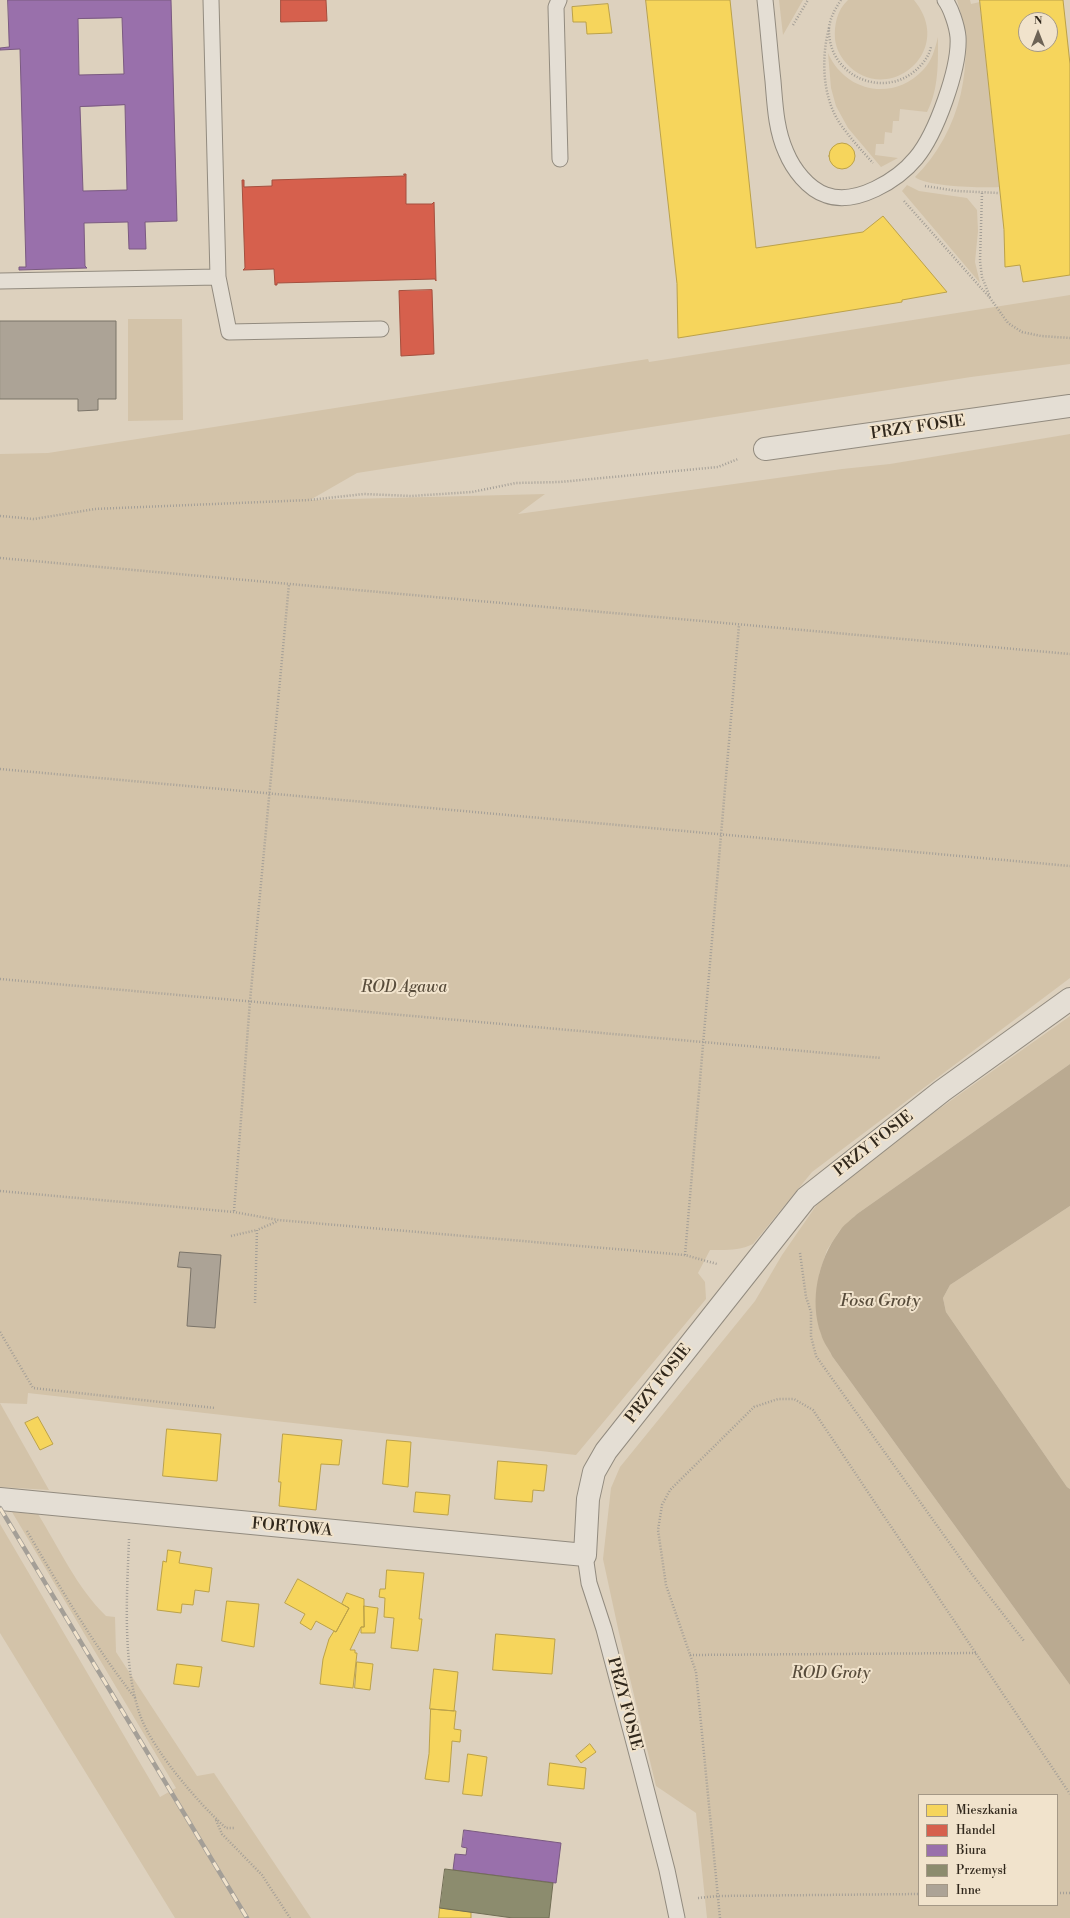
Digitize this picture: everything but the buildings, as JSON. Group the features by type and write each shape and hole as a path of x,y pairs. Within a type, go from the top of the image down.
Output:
{"street":[{"name":"PRZY FOSIE","path":"765,449 1070,406"},
{"name":"PRZY FOSIE","path":"585,1554 588,1499 594,1472 606,1451 806,1198 942,1091 1070,999"},
{"name":"FORTOWA","path":"5,1500 131,1513 585,1554"}],"lane":[{"path":"211,0 218,277 229,332 381,328"},
{"path":"559,0 556,7 560,159"},
{"path":"765,0 777,122 785,152 796,171 815,190 827,196 839,197 864,194 901,175 917,157 934,131 954,66 958,36 945,0"},
{"path":"0,281 218,277"},
{"name":"PRZY FOSIE","path":"585,1554 589,1583 604,1629 667,1870 677,1918"}],"path":[{"path":"840,0 833,12 829,28 831,44 840,63 848,72 862,80 877,84 894,82 909,76 922,66 930,52 932,41"},
{"path":"901,175 916,183 935,188 982,193 999,193"},
{"path":"982,193 980,261 982,277 990,298"},
{"path":"996,308 1008,323 1022,332 1041,336 1070,338"},
{"path":"0,516 34,519 95,509 310,500 364,494 410,496 472,492 516,483 560,482 718,467 765,449"},
{"path":"0,558 1070,654"},
{"path":"234,1212 250,1001 289,584"},
{"path":"685,1255 739,625"},
{"path":"0,770 270,793 1070,866"},
{"path":"0,979 881,1058"},
{"path":"0,1191 234,1212 278,1220 685,1255 705,1260"},
{"path":"231,1236 257,1230 278,1220"},
{"path":"255,1303 257,1230"},
{"path":"779,1232 800,1249 806,1297 811,1312 811,1336 816,1356 968,1569 1024,1641"},
{"path":"0,1332 33,1388 215,1408"},
{"path":"720,1918 696,1672 666,1585 658,1530 662,1505 670,1490 754,1407 778,1398 794,1398 813,1410 1070,1794"},
{"path":"5,1500 107,1664 137,1701"},
{"path":"131,1513 127,1581 127,1633 131,1674 140,1715 160,1753 215,1818 226,1828 234,1828"},
{"path":"690,1656 976,1653"},
{"path":"215,1818 222,1834 262,1875 290,1918"},
{"path":"1058,1893 1070,1893"},
{"path":"705,1897 918,1894"}],"green space":[{"path":"779,0 803,0 783,35"},
{"path":"848,0 914,0 925,19 927,38 922,55 911,68 896,77 880,79 862,75 846,63 837,49 835,34 839,13 841,8"},
{"path":"957,0 970,0 971,4 980,2 999,187 943,185 931,183 915,177 931,159 944,139 954,117 961,94 965,71 965,47 963,23"},
{"path":"938,37 936,85 931,103 927,112 900,109 899,121 893,121 892,133 885,132 884,144 876,144 875,155 898,158 881,167 848,128 836,106 831,88 828,53 836,66 846,77 858,84 871,88 884,89 898,86 911,80 923,70 931,59"},
{"path":"907,185 919,191 967,198 977,210 978,231 975,262 980,283 902,191"},
{"name":"ROD Agawa","path":"1070,295 1070,364 971,377 357,473 310,500 545,494 518,514 842,469 890,464 1070,434 1070,978 812,1172 753,1244 737,1249 710,1250 698,1273 705,1282 706,1299 576,1455 28,1393 27,1404 0,1403 0,454 48,453 648,359 649,362"},
{"path":"128,319 182,319 183,420 128,421"},
{"name":"ROD Groty","path":"1070,1016 1070,1064 857,1214 840,1230 827,1250 819,1274 821,1334 832,1356 1070,1685 1070,1918 707,1918 696,1813 656,1786 619,1633 603,1559 611,1488 620,1467 755,1301 782,1255 829,1187"},
{"path":"1070,1206 1070,1489 1067,1487 946,1312 943,1298 950,1285"},
{"path":"0,1403 49,1490 0,1487"},
{"path":"12,1512 38,1514 86,1593 106,1616 115,1617 116,1652 197,1776 214,1773 311,1918 175,1918 0,1633 0,1524 160,1797 176,1788"}],"water":[{"name":"Fosa Groty","path":"1070,1064 1070,1206 950,1285 943,1298 946,1312 1067,1487 1070,1489 1070,1685 832,1356 822,1337 817,1321 816,1295 821,1268 832,1243 841,1229 857,1214"}],"railway":[{"path":"0,1508 247,1918"}]}
